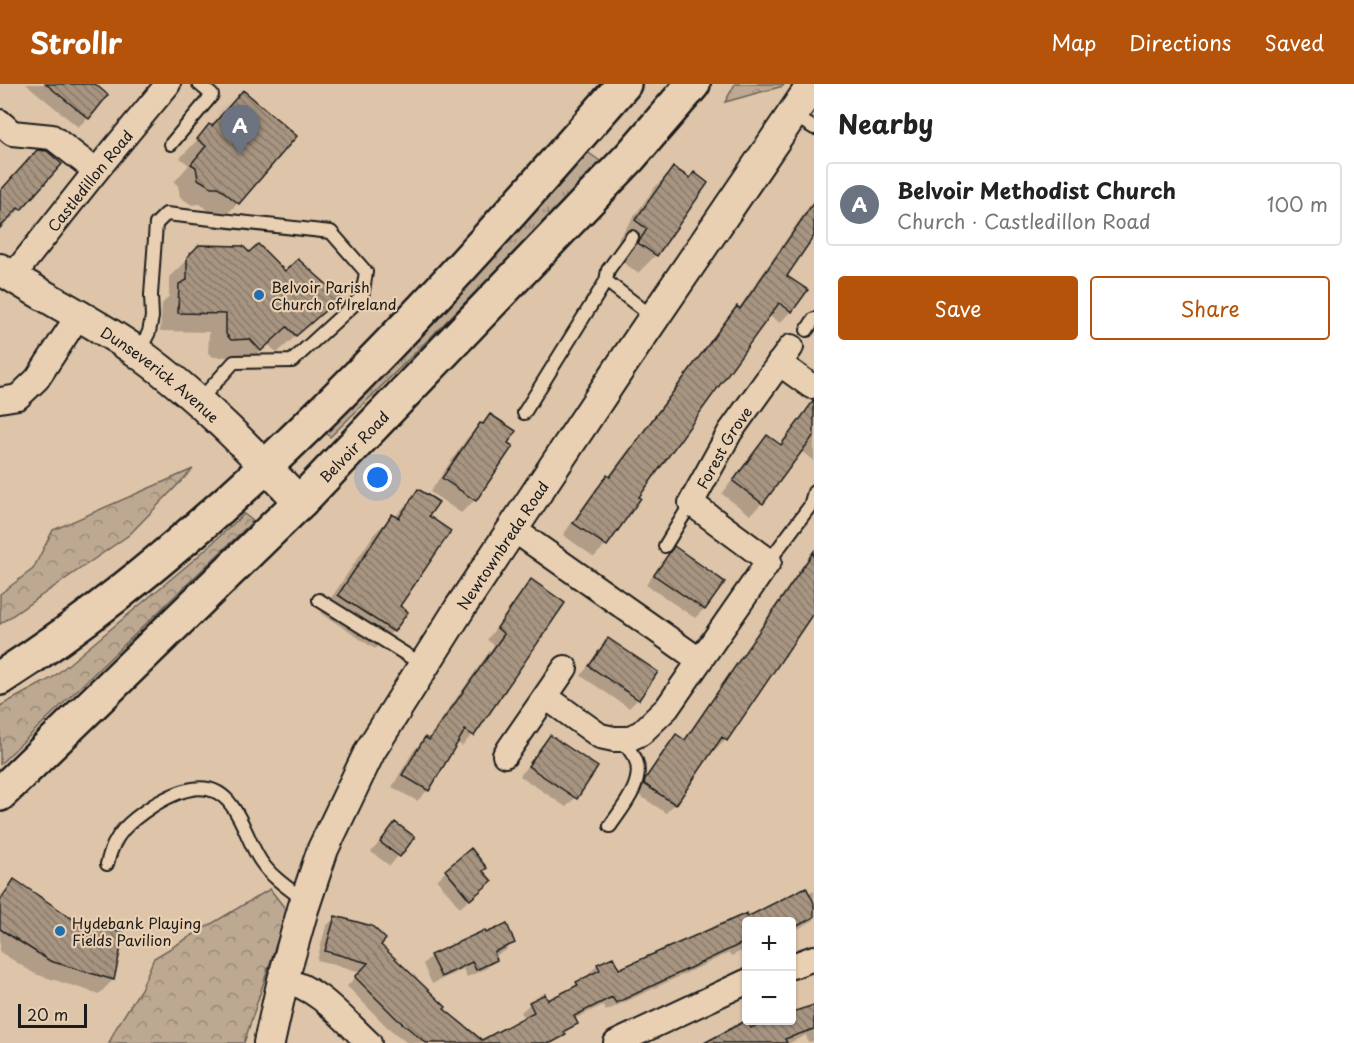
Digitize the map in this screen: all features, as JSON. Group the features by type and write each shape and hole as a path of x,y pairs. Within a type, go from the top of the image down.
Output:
{"highway":[{"path":"0,678 47,648 116,597 186,539 266,467 343,393 422,311 624,84"},
{"name":"Belvoir Road","path":"0,794 300,502 630,158 693,84"}],"street":[{"name":"Castledillon Road","path":"6,273 96,171 168,84"},
{"name":"Newtownbreda Road","path":"269,1043 283,980 305,901 323,849 370,751 513,529 654,318 803,121 813,84"},
{"path":"0,122 12,133 52,137 96,171"},
{"name":"Dunseverick Avenue","path":"6,273 138,353 183,386 300,502"},
{"path":"0,400 18,397 37,379 78,316"},
{"path":"792,346 811,386"},
{"name":"Forest Grove","path":"769,561 729,534 691,503 730,432 792,346"},
{"path":"513,529 699,660"},
{"path":"546,697 600,736 628,739 641,733 666,708 769,561"},
{"path":"505,754 565,668"},
{"path":"796,965 814,958"},
{"path":"283,980 294,983 317,996 369,1043"},
{"path":"616,1043 742,984"}],"lane":[{"path":"171,144 212,95 198,84"},
{"path":"138,353 149,332 152,317 151,295 156,224 166,214 331,232 366,272 362,297 292,361 234,362 199,401"},
{"path":"524,413 606,281 608,270 632,237"},
{"path":"606,281 654,318"},
{"path":"792,346 814,319"},
{"path":"769,561 810,506 814,492"},
{"path":"665,546 691,503"},
{"path":"319,600 424,665"},
{"path":"610,826 633,792 638,773 636,760 621,739"},
{"path":"107,864 111,846 123,829 141,814 164,800 187,789 199,787 216,792 232,805 259,859 269,872 305,901"}],"green space":[{"path":"735,84 784,84 725,102"},
{"path":"586,151 600,161 467,301 330,437 323,430"},
{"path":"193,469 129,535 0,624 0,594 33,569 53,530"},
{"path":"244,514 253,521 0,764 0,706 52,678 196,558"},
{"path":"270,889 287,911 244,1043 109,1043 141,989 154,958"}],"building":[{"path":"46,84 95,84 108,95 89,119"},
{"path":"243,90 297,136 239,204 218,187 211,187 198,179 196,167 191,164 206,146 197,139 209,124 212,126"},
{"path":"37,150 47,151 62,164 21,210 18,208 0,228 0,191"},
{"path":"673,167 690,178 694,172 708,183 657,256 638,243 647,229 635,220"},
{"path":"814,202 814,236 787,276 808,290 792,312 779,303 639,497 641,498 607,546 573,523 607,475 610,477 737,306 740,309"},
{"name":"Belvoir Parish Church of Ireland","path":"258,244 285,271 298,259 341,297 296,336 287,327 261,351 250,339 231,340 226,334 226,314 178,313 179,284 187,280 187,257 199,245 243,246 249,252"},
{"path":"814,400 814,435 763,504 733,481 767,435 781,445"},
{"path":"490,414 516,431 508,443 513,446 476,501 442,478 480,423 483,424"},
{"path":"418,489 439,502 429,516 451,531 400,606 408,612 394,632 338,595 392,514 399,518"},
{"path":"674,546 725,582 705,610 654,575"},
{"path":"814,551 814,612 727,741 722,737 676,805 644,784 645,779 676,734 685,740"},
{"path":"531,579 565,603 474,736 465,730 429,791 402,775 425,737 429,740 504,634 497,628"},
{"path":"608,638 658,672 639,700 589,666"},
{"path":"550,735 598,767 577,799 528,766"},
{"path":"395,822 415,837 400,857 380,842"},
{"path":"471,848 487,868 483,871 492,881 470,900 445,870"},
{"name":"Hydebank Playing Fields Pavilion","path":"14,879 76,921 124,933 114,980 50,961 0,929 0,901"},
{"path":"806,887 814,903 814,917 796,927 796,917 747,917"},
{"path":"747,913 747,917 742,917 742,943 616,1003 612,997 574,1016 578,1024 564,1031 566,1035 551,1043 426,1043 396,1018 355,977 368,963 325,951 335,916 372,926 386,939 381,945 446,1007 444,1009 482,1040 534,1012 529,1002 545,994 548,1000 578,985 576,982 600,970 597,964 613,957 619,969"},
{"path":"507,924 515,943 494,952 497,960 476,970 472,962 441,977 430,955 485,930 486,933"},
{"path":"814,1005 814,1029 785,1039 787,1043 704,1043 742,1023 742,1025 750,1025 751,1028 757,1025 796,1025 796,1011"}],"place":[{"name":"Belvoir Methodist Church","path":"240,155"},
{"name":"Belvoir Parish Church of Ireland","path":"259,295"},
{"name":"Hydebank Playing Fields Pavilion","path":"60,931"}]}
